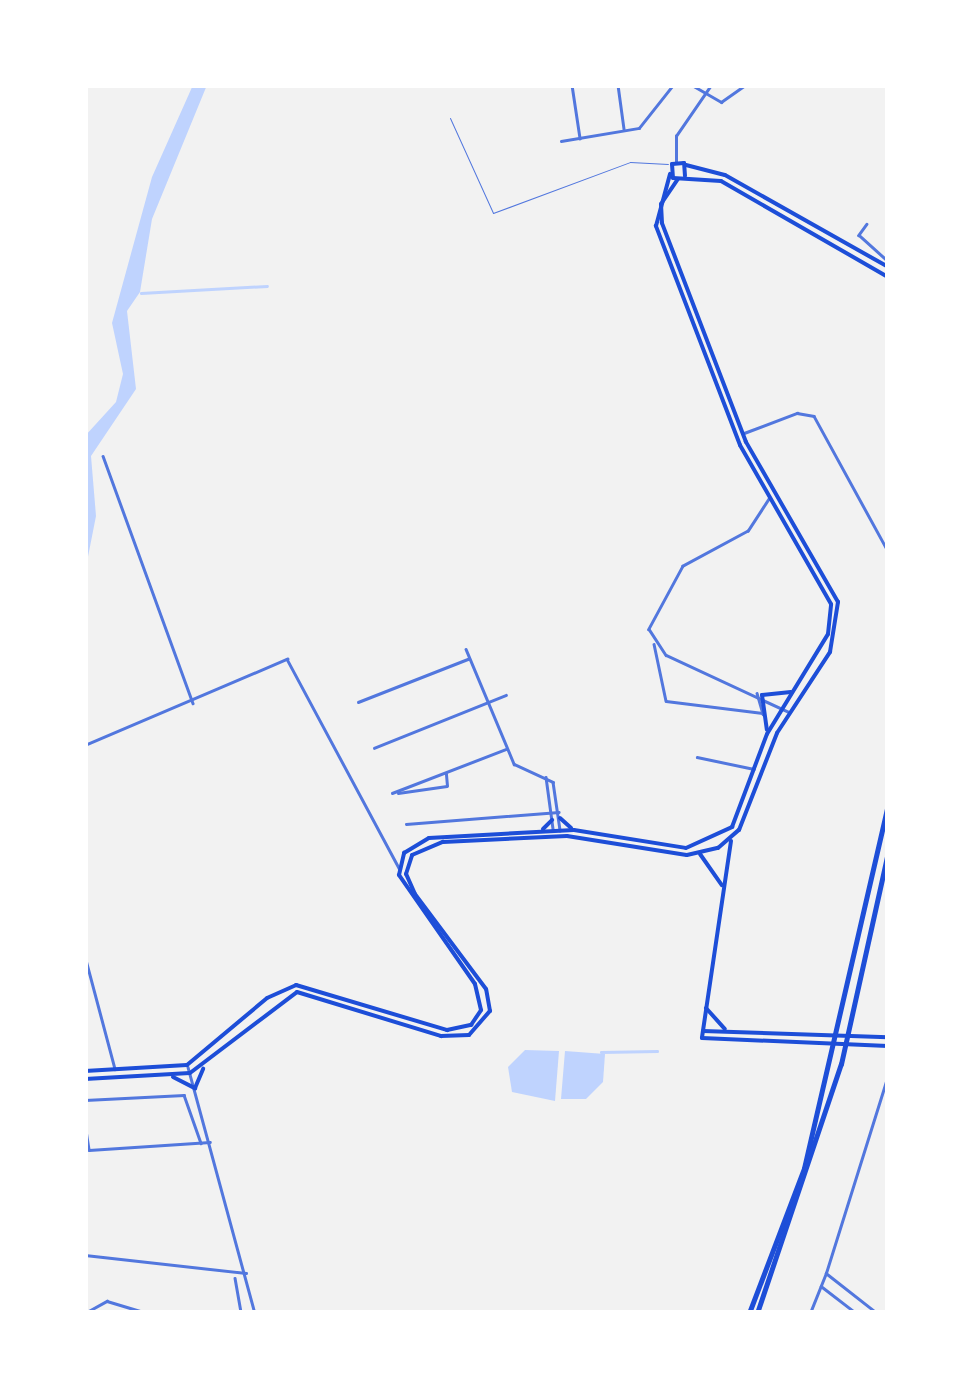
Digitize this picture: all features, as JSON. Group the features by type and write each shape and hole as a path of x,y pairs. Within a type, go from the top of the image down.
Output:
{"highway":[{"path":"749,1313 804,1168 888,804"},
{"path":"757,1313 841,1064 888,852"}],"main road":[{"path":"560,833 574,830 704,846 732,827 767,732 828,634 831,604 765,490 656,226 670,166 676,161 724,175 888,264"},
{"path":"686,165 686,176"},
{"path":"670,174 678,179"},
{"path":"888,277 722,181 686,176 678,179 660,216 743,434 838,602 830,652 790,713 733,837 704,1004 702,1038 888,1046"},
{"path":"767,732 762,695 797,688"},
{"path":"560,815 574,830"},
{"path":"538,831 552,816"},
{"path":"85,1071 188,1066 267,998 296,985 447,1030 472,1025 480,1010 475,984 408,898 399,868 429,838 553,833"},
{"path":"168,1077 195,1088 208,1064 271,1003 297,992 441,1036 479,1031 490,1011 486,989 424,908 406,867 444,842 560,833 700,854 733,837"},
{"path":"700,854 722,890"},
{"path":"704,1004 712,1022 733,1031"},
{"path":"702,1030 888,1037"},
{"path":"878,1045 888,1056"},
{"path":"85,1079 168,1077 208,1064"}],"street":[{"path":"572,85 580,138"},
{"path":"618,85 624,130"},
{"path":"560,141 642,126 672,85"},
{"path":"692,85 722,102 745,85"},
{"path":"676,161 676,136 711,85"},
{"path":"867,224 859,234 888,264"},
{"path":"743,434 796,413 814,416 888,551"},
{"path":"102,456 194,703"},
{"path":"763,713 666,702 650,619 665,586 764,518 765,490"},
{"path":"654,643 762,695 790,713"},
{"path":"466,649 514,764 546,776 560,815 560,833"},
{"path":"85,745 194,703 287,658 399,868"},
{"path":"358,702 470,658"},
{"path":"756,692 767,732"},
{"path":"374,748 506,696"},
{"path":"446,772 447,786 392,793 506,748"},
{"path":"697,757 755,770"},
{"path":"546,776 553,833"},
{"path":"406,824 560,815"},
{"path":"85,956 115,1070"},
{"path":"188,1066 248,1273 255,1313"},
{"path":"810,1313 826,1274 888,1075"},
{"path":"85,1100 184,1095 201,1142"},
{"path":"85,1124 89,1150 211,1142"},
{"path":"85,1255 234,1277 248,1273"},
{"path":"826,1274 877,1313"},
{"path":"234,1277 241,1313"},
{"path":"821,1286 856,1313"},
{"path":"85,1312 107,1301 147,1313"}],"lane":[{"path":"450,118 493,213 630,162 670,166"}],"water":[{"path":"193,85 207,85 152,219 140,292 127,311 136,389 91,456 96,516 85,572 85,436 116,402 123,374 112,323 152,177"},
{"path":"525,1050 559,1051 555,1101 512,1092 508,1067"},
{"path":"565,1051 605,1054 603,1082 586,1099 561,1099"}],"waterway":[{"path":"141,293 267,286"},
{"path":"601,1052 657,1051"}]}
